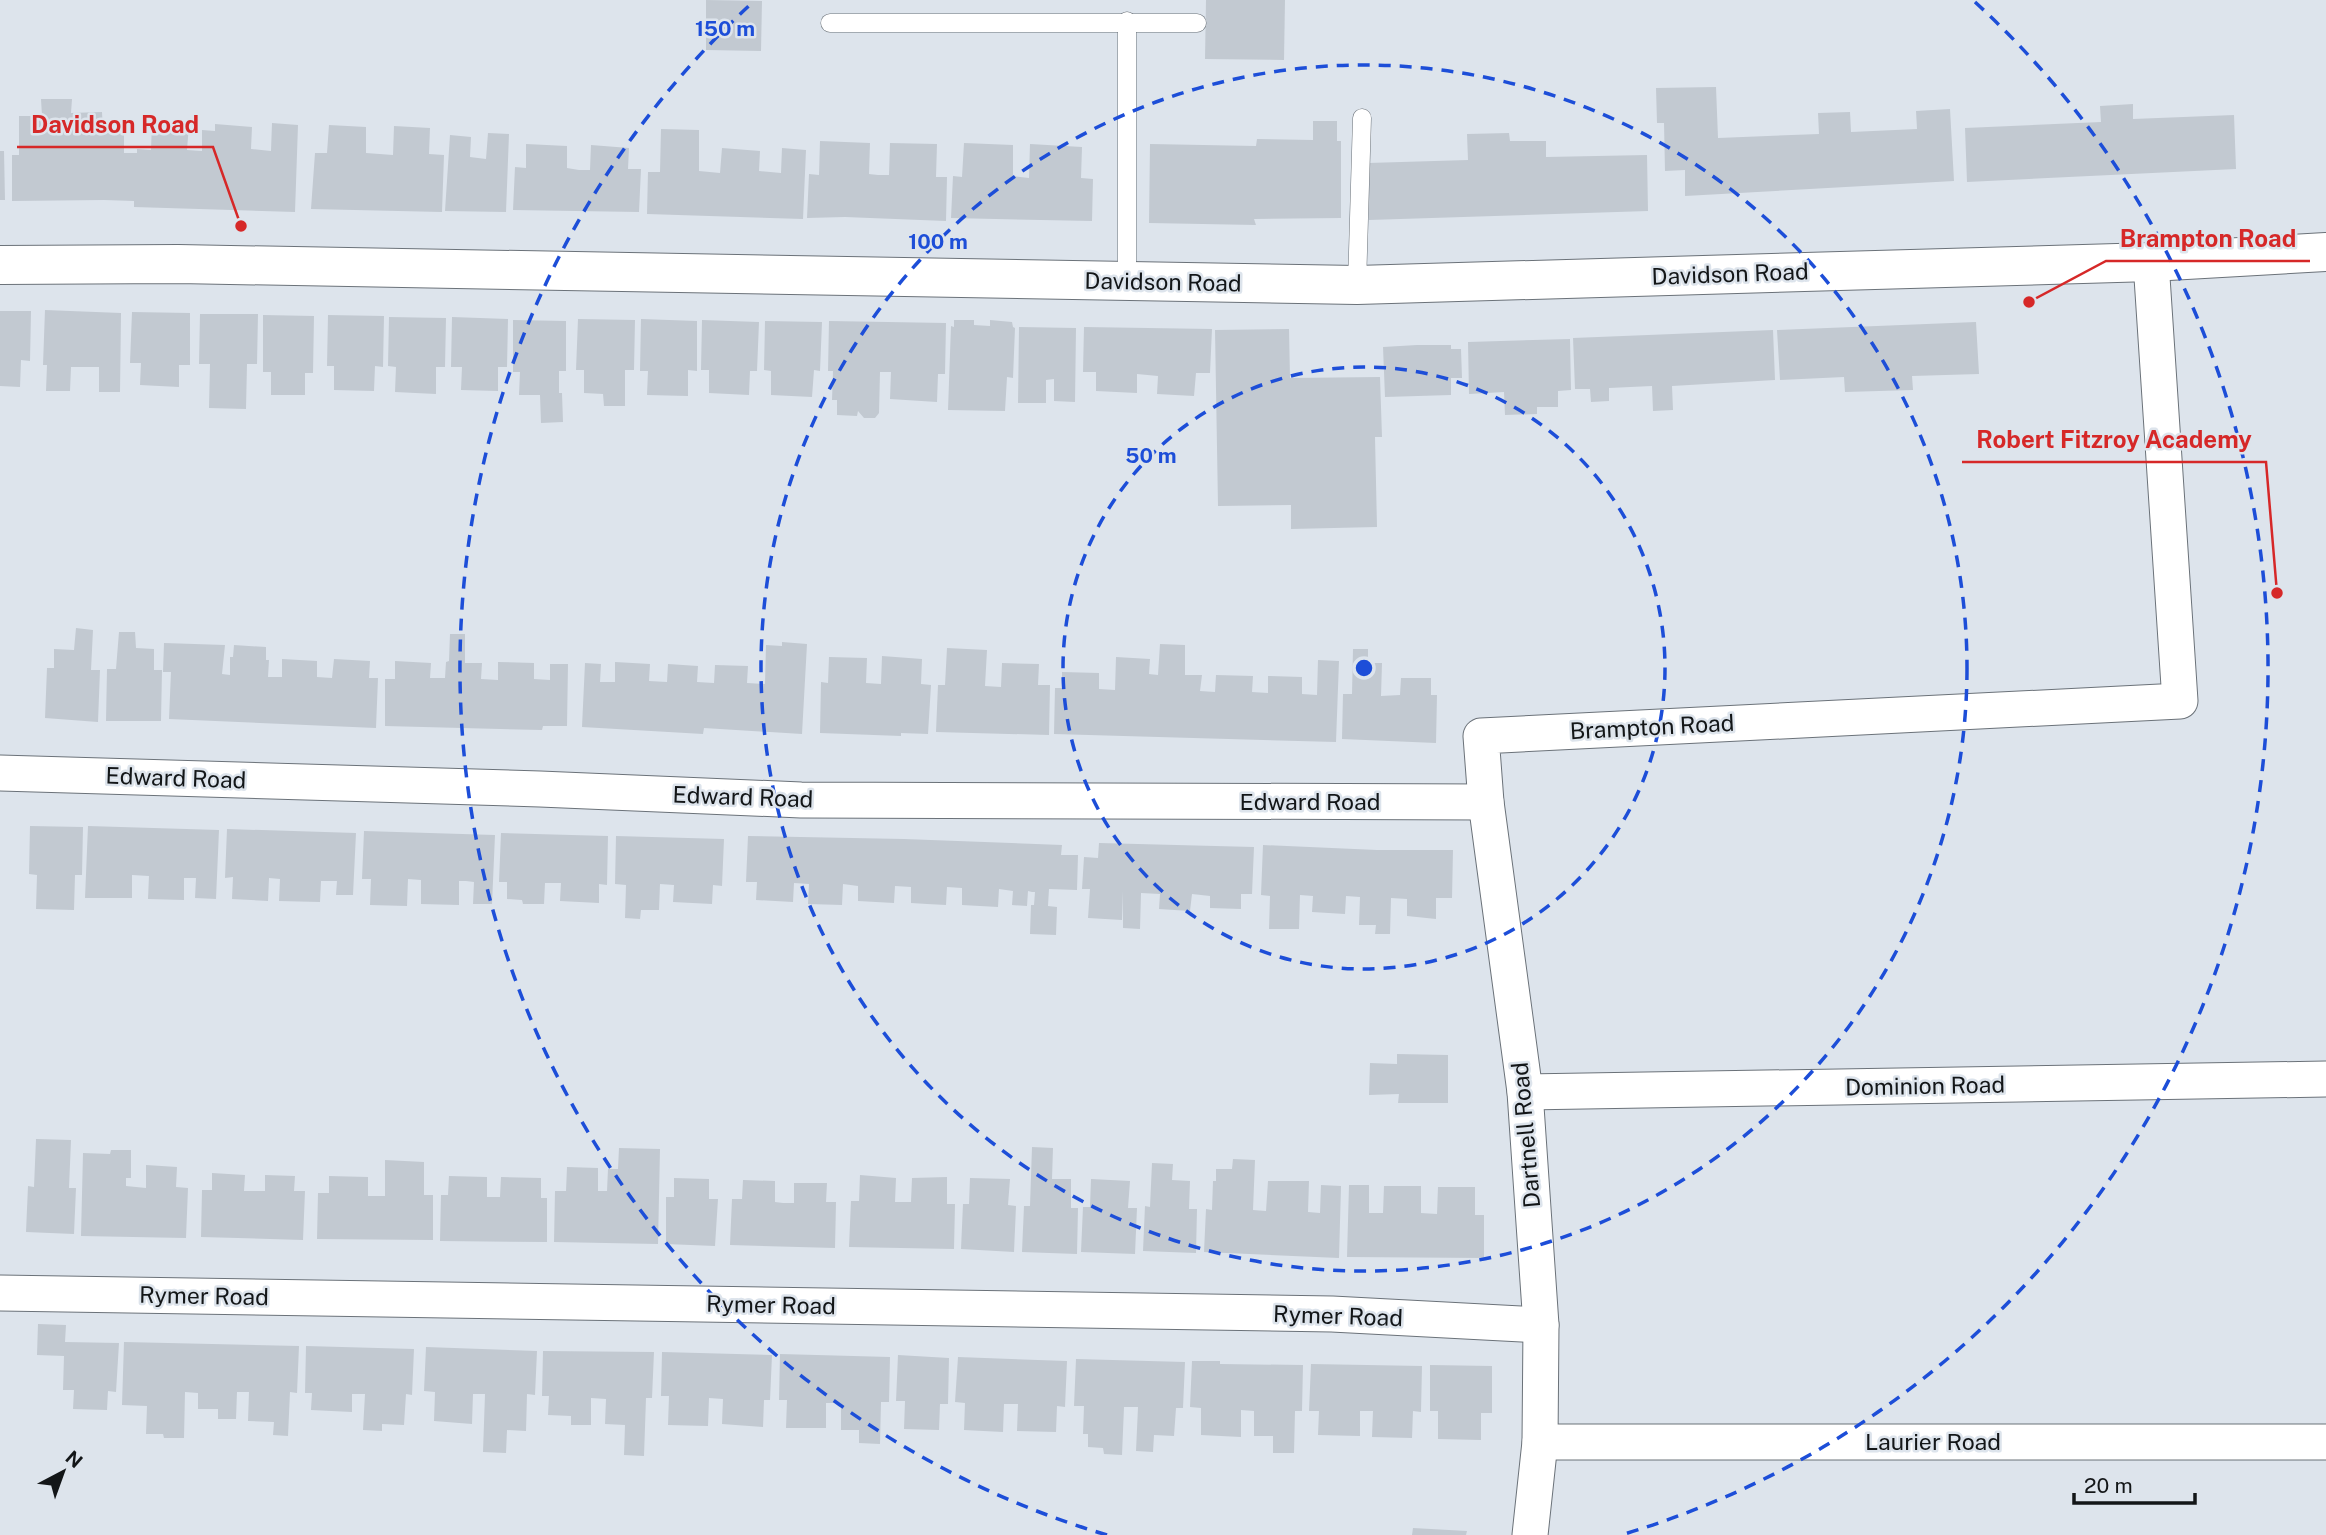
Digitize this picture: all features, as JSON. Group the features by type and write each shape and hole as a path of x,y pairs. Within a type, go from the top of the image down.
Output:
{"street":[{"name":"Davidson Road","path":"0,265 178,264 1357,285 2151,262 2326,252"},
{"name":"Brampton Road","path":"1481,736 2180,701 2151,262"},
{"name":"Dartnell Road","path":"1481,736 1486,802 1525,1092 1541,1325 1540,1442 1530,1535"},
{"name":"Edward Road","path":"0,773 540,789 801,800 1486,802"},
{"name":"Dominion Road","path":"1525,1092 2326,1079"},
{"name":"Rymer Road","path":"0,1293 1332,1314 1541,1325"},
{"name":"Laurier Road","path":"1540,1442 2326,1442"}],"lane":[{"path":"1127,21 1128,282"},
{"path":"830,23 1196,23"},
{"path":"1357,285 1362,118"}],"building":[{"path":"706,0 762,1 761,51 706,50"},
{"path":"1206,0 1285,0 1284,60 1205,59"},
{"path":"1716,87 1718,138 1819,134 1818,113 1850,112 1851,132 1917,129 1916,111 1950,109 1954,181 1685,196 1685,170 1665,171 1664,123 1657,123 1656,88"},
{"path":"41,99 72,99 71,113 102,112 103,133 124,132 124,153 137,153 137,149 151,150 152,122 189,124 187,150 202,151 202,130 215,131 215,124 252,127 251,149 271,151 272,123 298,125 295,212 134,207 134,201 12,201 12,155 19,155 19,116 42,116"},
{"path":"2133,104 2133,119 2234,115 2236,169 1967,182 1965,128 2101,122 2100,106"},
{"path":"1313,121 1337,121 1337,141 1341,141 1341,218 1254,219 1256,225 1149,223 1150,144 1256,146 1257,139 1313,140"},
{"path":"329,125 366,127 366,153 393,155 394,126 430,128 429,154 444,155 442,212 311,209 315,153 327,153"},
{"path":"661,129 699,130 699,171 720,173 722,148 760,151 759,171 781,173 782,148 806,150 803,219 647,214 648,172 660,172"},
{"path":"488,133 509,134 506,212 445,211 450,135 471,137 470,157 486,159"},
{"path":"1509,133 1510,141 1546,141 1546,157 1647,155 1648,211 1369,220 1368,163 1468,160 1467,134"},
{"path":"820,141 870,143 869,174 878,175 889,175 890,143 937,144 936,177 947,177 946,221 807,218 809,174 819,175"},
{"path":"964,143 1013,145 1013,176 1029,178 1030,144 1082,147 1081,178 1093,179 1092,221 951,218 953,176 962,177"},
{"path":"526,144 567,146 567,168 579,170 590,170 591,145 629,148 628,169 641,169 639,212 513,210 515,167 526,168"},
{"path":"0,151 4,151 5,200 0,200"},
{"path":"45,310 121,313 120,392 99,392 99,367 71,367 70,391 46,391 47,365 43,365"},
{"path":"0,311 31,311 30,361 21,360 20,387 0,386"},
{"path":"132,312 190,313 190,365 179,365 179,387 140,385 141,363 130,363"},
{"path":"200,314 258,314 257,364 247,364 246,409 209,408 210,364 199,364"},
{"path":"263,315 314,316 313,373 305,373 305,395 271,395 271,372 263,372"},
{"path":"328,315 384,316 383,367 375,366 374,391 334,390 334,366 327,366"},
{"path":"389,317 446,318 445,367 436,367 436,394 395,392 396,367 388,366"},
{"path":"452,317 508,319 507,367 498,367 498,391 461,390 462,367 451,367"},
{"path":"578,319 635,320 634,370 625,370 625,406 604,406 603,394 584,393 584,370 576,370"},
{"path":"641,319 697,321 697,371 688,370 688,396 647,395 648,371 640,371"},
{"path":"513,320 566,321 566,371 559,371 563,422 541,423 540,395 519,395 520,372 513,372"},
{"path":"702,320 759,322 757,371 750,371 749,395 709,393 709,370 701,370"},
{"path":"954,320 974,320 974,325 990,326 990,320 1012,322 1015,328 1013,378 1007,377 1005,411 948,410 951,326 954,327"},
{"path":"765,321 822,322 820,371 814,370 812,397 771,395 771,371 764,370"},
{"path":"829,321 946,323 945,374 938,374 937,402 890,399 891,372 880,372 879,413 875,418 864,418 858,411 857,416 837,415 837,400 832,400 833,371 828,371"},
{"path":"1976,322 1979,374 1912,376 1913,390 1845,392 1844,377 1780,380 1777,330"},
{"path":"1019,327 1076,328 1075,402 1054,401 1054,379 1046,380 1046,403 1018,403"},
{"path":"1084,327 1212,329 1210,373 1196,373 1194,396 1157,394 1158,376 1137,374 1137,393 1096,391 1096,372 1083,372"},
{"path":"1289,329 1290,378 1380,377 1382,437 1375,437 1377,527 1291,529 1291,505 1218,506 1215,330"},
{"path":"1773,330 1775,380 1672,386 1673,410 1653,411 1652,386 1609,388 1609,401 1591,402 1590,389 1575,389 1573,338"},
{"path":"1570,339 1571,390 1558,391 1558,407 1537,407 1537,414 1505,415 1504,392 1469,394 1468,342"},
{"path":"1451,345 1451,349 1461,349 1462,378 1451,378 1451,395 1385,397 1383,347"},
{"path":"76,628 93,630 91,670 100,670 98,722 45,718 47,668 54,668 54,649 74,650"},
{"path":"119,632 135,632 136,648 154,649 154,670 162,670 161,721 106,721 107,669 116,669"},
{"path":"450,634 465,634 465,663 482,663 481,679 498,680 498,662 534,663 534,679 550,680 550,664 568,664 567,726 543,726 542,730 385,726 385,679 395,679 395,661 431,663 430,678 445,678"},
{"path":"782,642 807,644 802,734 704,728 703,734 582,727 585,663 601,664 600,682 615,682 615,662 650,664 649,681 667,682 668,664 698,666 697,682 714,683 715,665 748,666 747,683 765,684 766,645 782,646"},
{"path":"164,643 225,645 222,674 230,675 230,657 233,657 234,645 266,647 266,660 269,660 268,677 282,677 282,659 317,661 317,677 332,678 334,659 370,661 369,678 378,678 376,728 169,719 171,672 163,672"},
{"path":"1160,644 1185,645 1185,675 1202,675 1200,691 1215,692 1216,675 1253,676 1252,692 1268,693 1268,676 1302,677 1302,694 1317,695 1318,660 1339,661 1336,742 1054,734 1055,688 1062,688 1062,672 1099,673 1099,689 1115,690 1116,657 1150,659 1149,674 1158,675"},
{"path":"947,648 987,650 985,686 1001,687 1002,663 1039,664 1038,685 1050,685 1049,735 936,732 938,685 945,685"},
{"path":"1353,649 1368,649 1368,663 1382,663 1381,696 1400,695 1401,678 1431,678 1431,695 1437,695 1436,743 1342,739 1343,694 1352,694"},
{"path":"882,656 922,659 921,684 931,685 928,734 901,733 901,736 820,733 821,682 828,683 829,657 867,658 866,683 881,684"},
{"path":"30,826 83,827 82,875 75,875 74,910 36,909 37,875 29,874"},
{"path":"88,826 219,830 216,899 195,898 196,878 184,878 184,900 148,899 149,876 132,875 132,898 85,898"},
{"path":"227,829 356,833 353,895 336,895 337,881 321,881 320,902 279,901 280,879 269,878 268,901 232,899 233,877 225,878"},
{"path":"364,831 495,835 492,904 473,904 474,882 459,881 459,905 421,904 421,880 408,879 407,906 370,905 371,879 362,879"},
{"path":"501,833 608,836 607,885 599,884 599,903 560,901 561,883 545,883 544,904 523,904 522,900 507,899 507,882 499,882"},
{"path":"616,836 724,839 722,886 713,885 712,904 673,902 674,885 660,884 659,910 641,910 640,919 625,918 626,885 615,884"},
{"path":"748,836 1062,845 1061,855 1078,855 1077,890 1049,889 1048,906 1057,907 1056,935 1030,934 1031,905 1034,905 1035,892 1028,891 1027,906 1012,905 1013,891 999,889 998,907 962,905 962,888 947,887 946,905 911,903 911,887 895,886 894,903 858,901 858,886 843,884 842,905 808,904 809,884 794,883 793,902 756,900 757,882 746,882"},
{"path":"1099,843 1254,847 1252,894 1241,894 1241,909 1210,908 1210,896 1192,894 1190,911 1159,909 1160,894 1141,893 1140,929 1123,928 1123,891 1122,920 1088,918 1090,889 1082,889 1084,857 1098,858"},
{"path":"1263,845 1453,850 1452,898 1436,898 1436,919 1407,916 1407,899 1391,898 1390,934 1375,934 1376,925 1359,925 1360,897 1346,896 1345,914 1312,912 1313,896 1300,895 1299,929 1269,929 1270,896 1261,895"},
{"path":"1397,1054 1448,1055 1448,1103 1398,1103 1399,1094 1369,1095 1370,1063 1397,1064"},
{"path":"36,1139 71,1140 69,1188 76,1188 74,1234 26,1232 28,1186 34,1187"},
{"path":"1032,1147 1053,1148 1052,1179 1071,1179 1071,1208 1078,1208 1077,1254 1022,1252 1024,1206 1030,1206"},
{"path":"619,1148 660,1149 658,1244 554,1242 555,1191 566,1191 567,1167 598,1168 598,1191 607,1191 608,1169 618,1169"},
{"path":"111,1150 131,1150 131,1178 126,1178 126,1186 146,1188 146,1165 177,1167 176,1187 188,1188 186,1238 81,1236 83,1153 110,1154"},
{"path":"1233,1159 1255,1160 1253,1210 1266,1211 1268,1181 1309,1181 1308,1212 1320,1213 1321,1185 1341,1186 1339,1258 1204,1252 1206,1209 1212,1210 1216,1169 1232,1169"},
{"path":"385,1160 424,1162 424,1195 433,1195 433,1240 317,1239 318,1193 329,1193 329,1176 368,1177 368,1196 385,1196"},
{"path":"1152,1163 1173,1164 1172,1180 1190,1181 1189,1209 1197,1209 1196,1253 1143,1251 1145,1206 1150,1207"},
{"path":"212,1173 245,1175 244,1191 265,1191 265,1175 295,1176 294,1191 305,1191 303,1240 201,1237 202,1190 212,1190"},
{"path":"860,1175 896,1178 895,1202 911,1202 912,1178 947,1177 947,1204 955,1204 954,1249 849,1247 851,1201 859,1201"},
{"path":"449,1176 487,1177 487,1197 500,1197 501,1177 541,1178 541,1198 547,1198 547,1242 440,1241 441,1195 448,1195"},
{"path":"674,1178 709,1179 709,1199 718,1199 715,1246 666,1244 666,1197 674,1197"},
{"path":"970,1178 1010,1179 1008,1205 1016,1206 1014,1252 961,1249 963,1204 969,1204"},
{"path":"1091,1179 1130,1181 1128,1208 1137,1208 1135,1254 1081,1252 1083,1207 1090,1207"},
{"path":"743,1180 775,1181 775,1202 783,1203 794,1203 794,1183 827,1183 826,1202 836,1202 835,1248 730,1245 732,1199 742,1199"},
{"path":"1349,1185 1369,1185 1369,1213 1383,1213 1384,1186 1421,1186 1421,1213 1437,1214 1438,1187 1475,1187 1475,1215 1484,1215 1484,1258 1347,1257"},
{"path":"38,1324 66,1325 65,1342 119,1343 116,1392 108,1391 107,1410 73,1409 74,1390 63,1390 64,1356 37,1355"},
{"path":"124,1342 299,1346 297,1393 290,1392 288,1436 273,1435 274,1422 248,1421 249,1392 237,1392 236,1419 218,1419 218,1409 198,1409 198,1393 185,1392 184,1438 146,1434 147,1406 122,1405"},
{"path":"306,1346 414,1349 412,1395 406,1394 404,1425 382,1424 382,1431 363,1430 365,1394 352,1394 352,1412 311,1410 312,1393 305,1393"},
{"path":"426,1347 537,1351 535,1395 527,1394 526,1431 507,1430 506,1453 483,1452 485,1394 473,1394 472,1424 434,1421 435,1392 424,1391"},
{"path":"543,1351 654,1352 652,1398 646,1398 644,1456 624,1455 625,1425 605,1424 606,1399 591,1398 591,1425 571,1425 571,1416 548,1415 549,1396 542,1396"},
{"path":"662,1352 772,1355 770,1400 764,1400 763,1427 722,1424 723,1399 709,1398 708,1426 668,1425 669,1396 661,1396"},
{"path":"780,1354 890,1357 889,1402 881,1402 880,1444 859,1443 859,1430 841,1430 841,1403 826,1403 826,1428 786,1428 787,1400 779,1400"},
{"path":"898,1355 949,1358 948,1404 940,1404 939,1430 904,1429 905,1401 896,1401"},
{"path":"958,1357 1067,1361 1065,1407 1057,1406 1056,1432 1017,1431 1018,1404 1004,1404 1003,1432 964,1430 965,1403 955,1402"},
{"path":"1076,1359 1185,1362 1183,1408 1176,1408 1174,1436 1154,1435 1153,1452 1136,1451 1138,1407 1124,1407 1122,1455 1104,1454 1103,1448 1088,1447 1088,1434 1083,1434 1084,1406 1074,1406"},
{"path":"1192,1361 1303,1365 1302,1411 1295,1411 1294,1453 1273,1453 1273,1436 1254,1436 1254,1411 1241,1410 1241,1437 1201,1435 1201,1408 1190,1407"},
{"path":"1311,1364 1422,1366 1421,1412 1413,1411 1412,1438 1372,1437 1373,1411 1360,1411 1360,1436 1318,1435 1319,1411 1309,1411"},
{"path":"1430,1365 1492,1366 1492,1413 1481,1413 1481,1440 1438,1439 1438,1411 1430,1411"},
{"path":"1413,1528 1467,1531 1466,1535 1412,1535"}],"place":[{"name":"Davidson Road","path":"241,226"},
{"name":"Brampton Road","path":"2029,302"},
{"name":"Robert Fitzroy Academy","path":"2277,593"}]}
